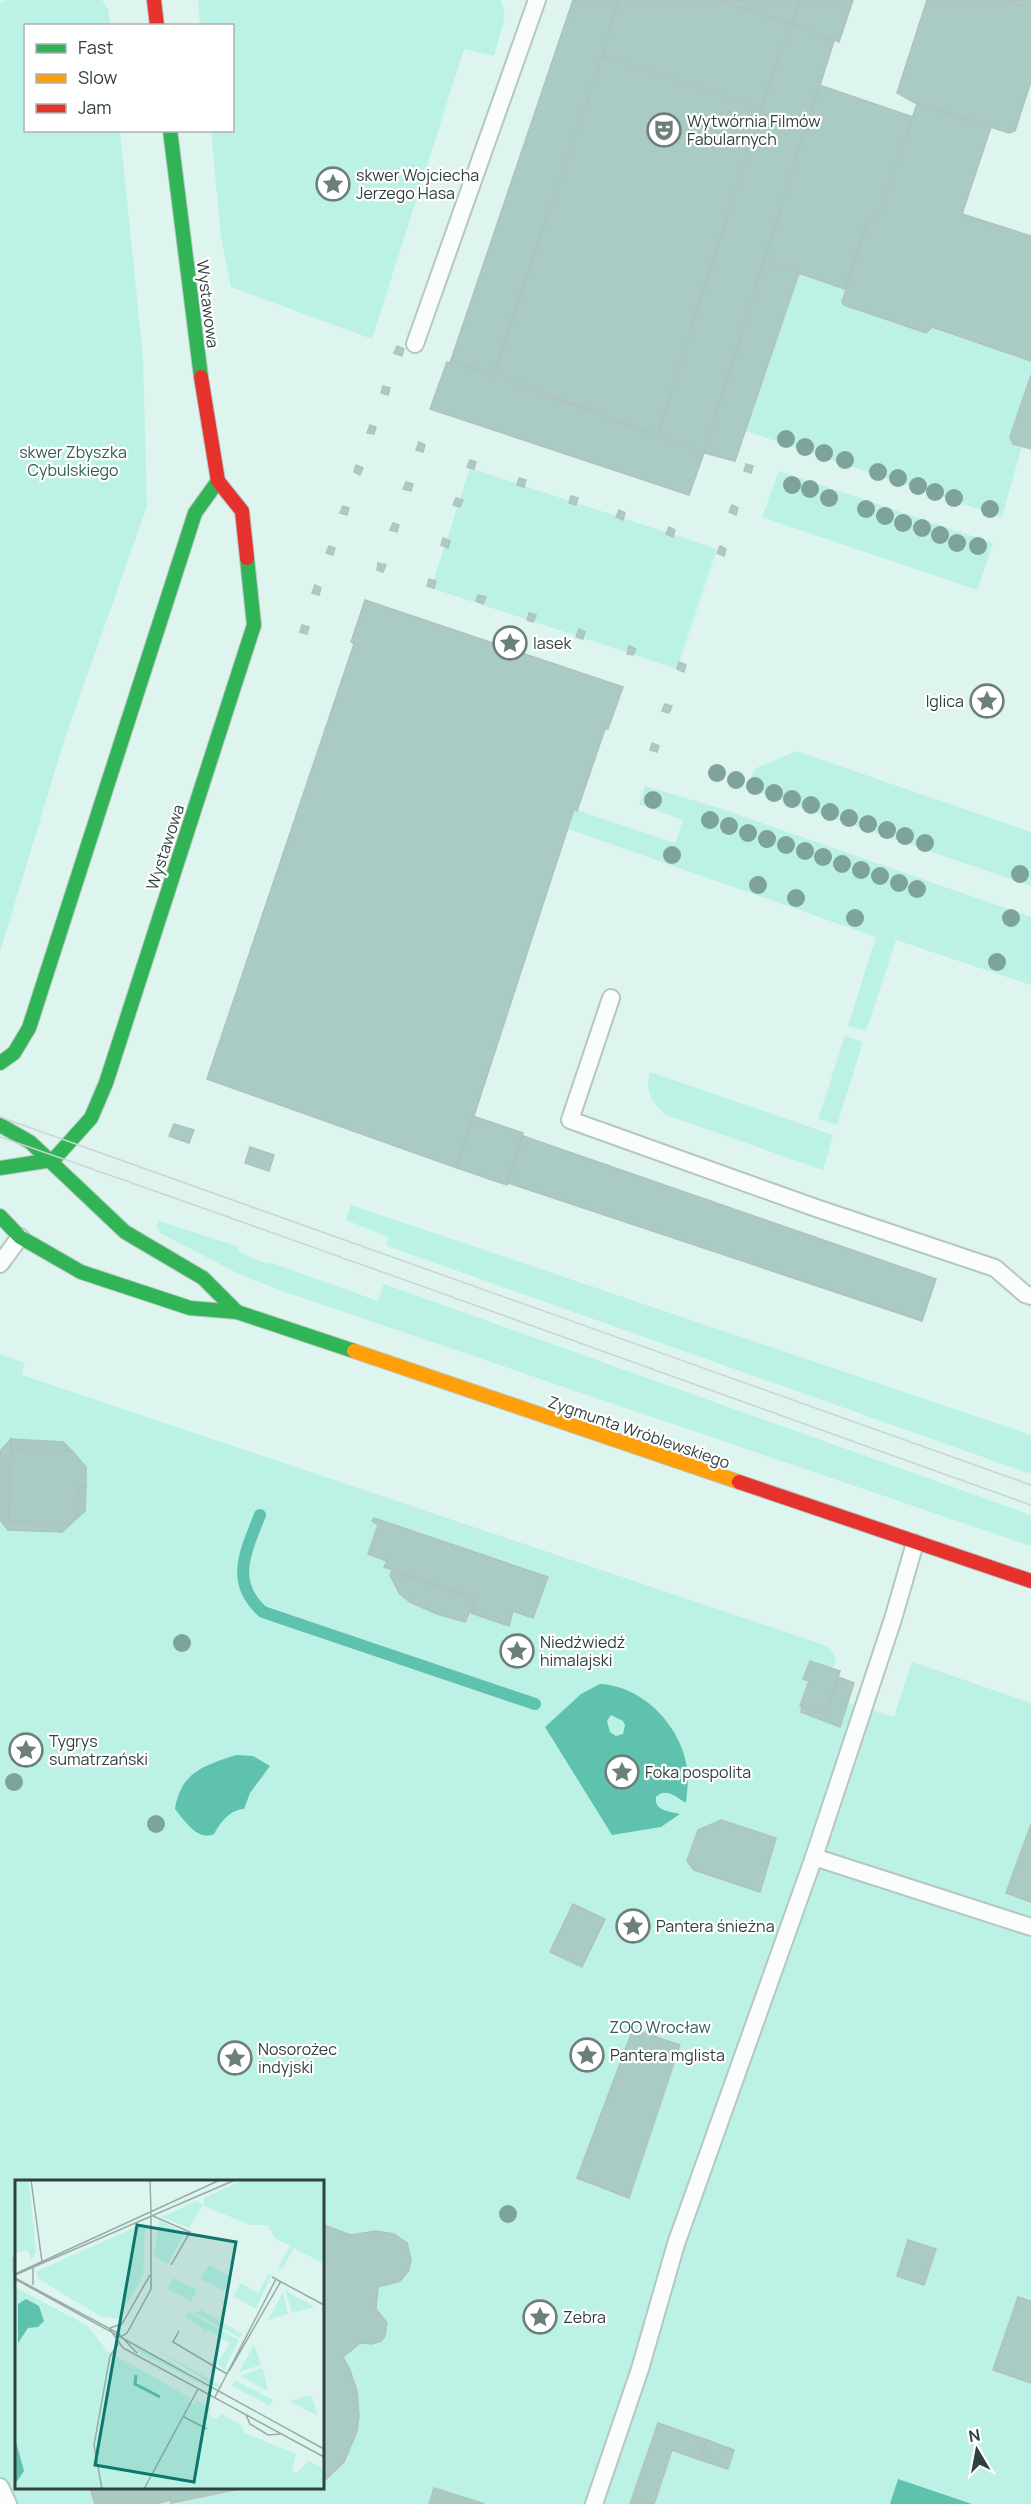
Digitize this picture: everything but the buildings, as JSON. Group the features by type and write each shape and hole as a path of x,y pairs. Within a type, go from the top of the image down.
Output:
{"main road":[{"path":"154,0 157,24"},
{"name":"Wystawowa","path":"52,1161 86,1126 106,1083 252,637 254,613 242,511 218,481 197,354 170,132"},
{"path":"0,1063 14,1053 29,1028 195,513 218,481"},
{"name":"Zygmunta Wróblewskiego","path":"0,1125 30,1142 125,1232 202,1278 237,1312"},
{"path":"0,1168 52,1161"},
{"name":"Zygmunta Wróblewskiego","path":"0,1216 21,1237 81,1272 101,1280 190,1308 237,1312 1031,1581"}],"lane":[{"path":"415,344 537,0"},
{"path":"611,998 570,1120 804,1204 995,1268 1024,1294 1031,1296"},
{"path":"0,1264 21,1237"},
{"path":"594,2504 640,2369 676,2244 814,1857 893,1619 915,1543"},
{"path":"814,1857 1031,1927"},
{"path":"0,2487 8,2504"}],"green space":[{"name":"skwer Zbyszka Cybulskiego","path":"5,0 102,0 108,9 110,24 24,24 24,132 120,132 143,357 147,506 65,738 0,952 0,4"},
{"name":"skwer Wojciecha Jerzego Hasa","path":"198,0 501,0 505,16 494,56 464,49 372,339 231,287 221,238 211,132 234,132 234,24 200,24"},
{"path":"799,273 845,289 842,300 844,305 926,333 932,327 1031,361 1031,375 1010,437 1012,442 1022,446 1002,517 746,431"},
{"path":"470,468 717,549 677,669 431,588"},
{"path":"779,471 993,543 977,590 762,517"},
{"path":"796,751 1031,832 1031,886 748,789 754,769"},
{"path":"645,786 719,808 1031,917 1031,985 896,940 866,1031 848,1026 876,937 568,829 574,809 675,843 683,820 639,804"},
{"path":"845,1036 863,1042 837,1125 818,1119"},
{"path":"650,1072 833,1135 823,1170 666,1115 650,1096 648,1079"},
{"path":"351,1205 1031,1435 1031,1474 387,1246 388,1237 346,1220"},
{"path":"159,1221 239,1247 238,1252 267,1264 269,1262 378,1301 384,1284 1031,1515 1031,1546 288,1293 241,1275 160,1233 156,1226"},
{"name":"ZOO Wrocław","path":"0,1354 25,1363 22,1375 827,1646 835,1656 833,1669 841,1671 832,1698 894,1717 912,1662 1031,1703 1031,2504 0,2504"}],"shaded area":[{"path":"600,1684 617,1687 647,1702 660,1713 679,1742 685,1758 688,1782 686,1803 667,1793 656,1797 656,1802 663,1810 680,1814 661,1827 612,1835 545,1727 581,1694","holes":["611,1715 623,1721 625,1725 623,1734 616,1736 610,1732 607,1721"]},
{"path":"236,1755 253,1756 270,1766 250,1793 244,1809 230,1814 214,1834 208,1836 197,1833 175,1809 182,1786 195,1772"},
{"path":"898,2479 972,2504 890,2504"}],"waterway":[{"path":"260,1515 246,1554 243,1578 253,1601 263,1612 535,1704"}],"tram line":[{"path":"0,1117 1031,1485"},
{"path":"0,1137 1031,1505"}],"traffic: fast":[{"path":"170,132 201,377"},
{"path":"0,1063 14,1053 29,1028 195,513 218,481"},
{"path":"0,1168 52,1160 56,1157 91,1118 106,1083 254,625 247,558"},
{"path":"0,1125 30,1142 125,1232 203,1278 237,1312"},
{"path":"0,1216 20,1237 81,1272 190,1308 237,1312 354,1351"}],"traffic: slow":[{"path":"354,1351 739,1482"}],"traffic: jam":[{"path":"154,0 157,24"},
{"path":"201,377 218,481 242,511 247,558"},
{"path":"739,1482 1031,1581"}],"place":[{"name":"Wytwórnia Filmów Fabularnych","path":"664,130"},
{"name":"skwer Wojciecha Jerzego Hasa","path":"333,184"},
{"name":"Iasek","path":"510,643"},
{"name":"Iglica","path":"987,701"},
{"name":"Niedźwiedź himalajski","path":"517,1651"},
{"name":"Tygrys sumatrzański","path":"26,1750"},
{"name":"Foka pospolita","path":"622,1772"},
{"name":"Pantera śnieżna","path":"633,1926"},
{"name":"Pantera mglista","path":"587,2055"},
{"name":"Nosorożec indyjski","path":"235,2058"},
{"name":"Zebra","path":"540,2317"}]}
